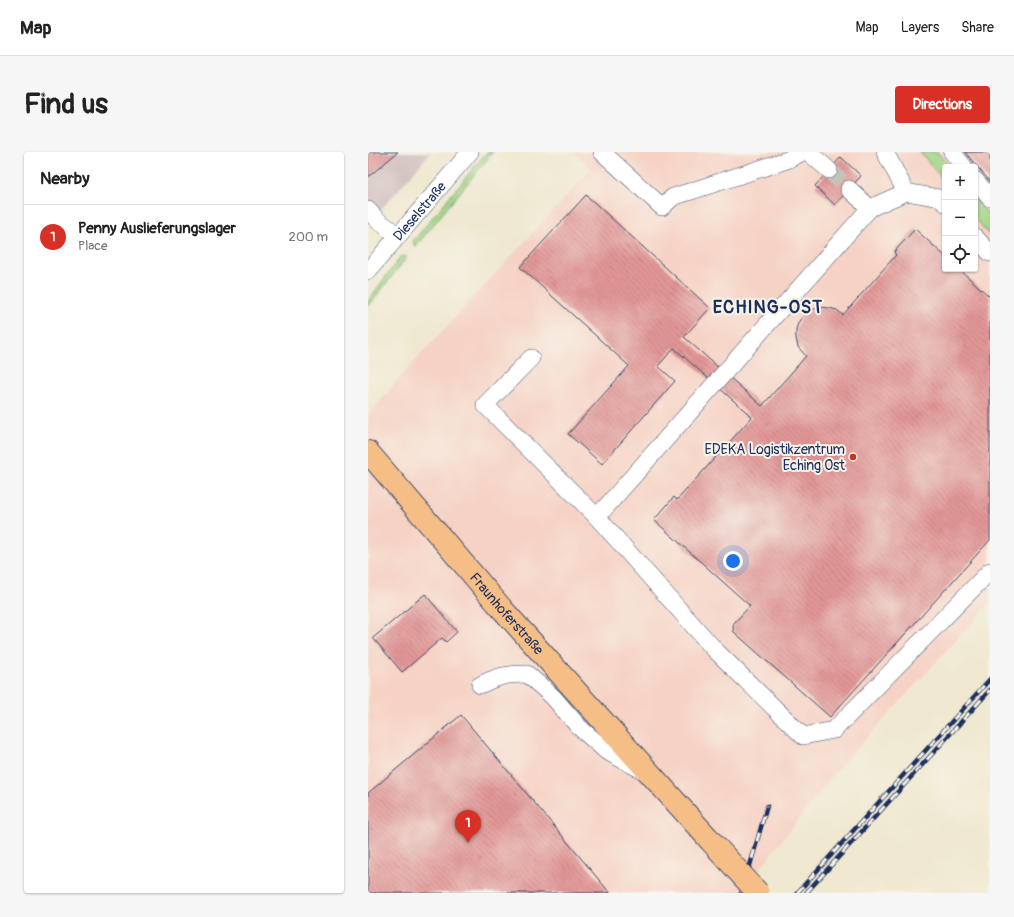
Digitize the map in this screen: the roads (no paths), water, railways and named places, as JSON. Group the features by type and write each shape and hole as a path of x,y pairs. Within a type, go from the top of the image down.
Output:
{"main road":[{"name":"Fraunhoferstraße","path":"368,452 498,604 649,774 758,893"}],"street":[{"path":"602,152 662,207 673,196 787,160 803,152"},
{"path":"808,152 829,170"},
{"path":"885,152 906,192"},
{"path":"952,152 962,164"},
{"name":"Dieselstraße","path":"368,271 462,155"},
{"path":"978,184 990,198"},
{"path":"849,189 870,208"},
{"path":"598,517 870,208 906,192 940,198 942,200"},
{"path":"368,210 377,220 398,235"},
{"path":"978,240 990,253"},
{"path":"531,358 485,405 598,517 714,649 803,736 834,730 990,571"},
{"path":"480,685 502,675 527,674 553,697 578,727 606,751 649,774"}],"tunnel":[{"path":"829,170 849,189"}],"railway":[{"path":"797,893 990,679"},
{"path":"806,893 990,690"},
{"path":"741,893 767,806"}],"place":[{"name":"EDEKA Logistikzentrum Eching Ost","path":"853,457"},
{"name":"Penny Auslieferungslager","path":"468,843"}],"district":[{"name":"ECHING-OST","path":"768,307"}]}
